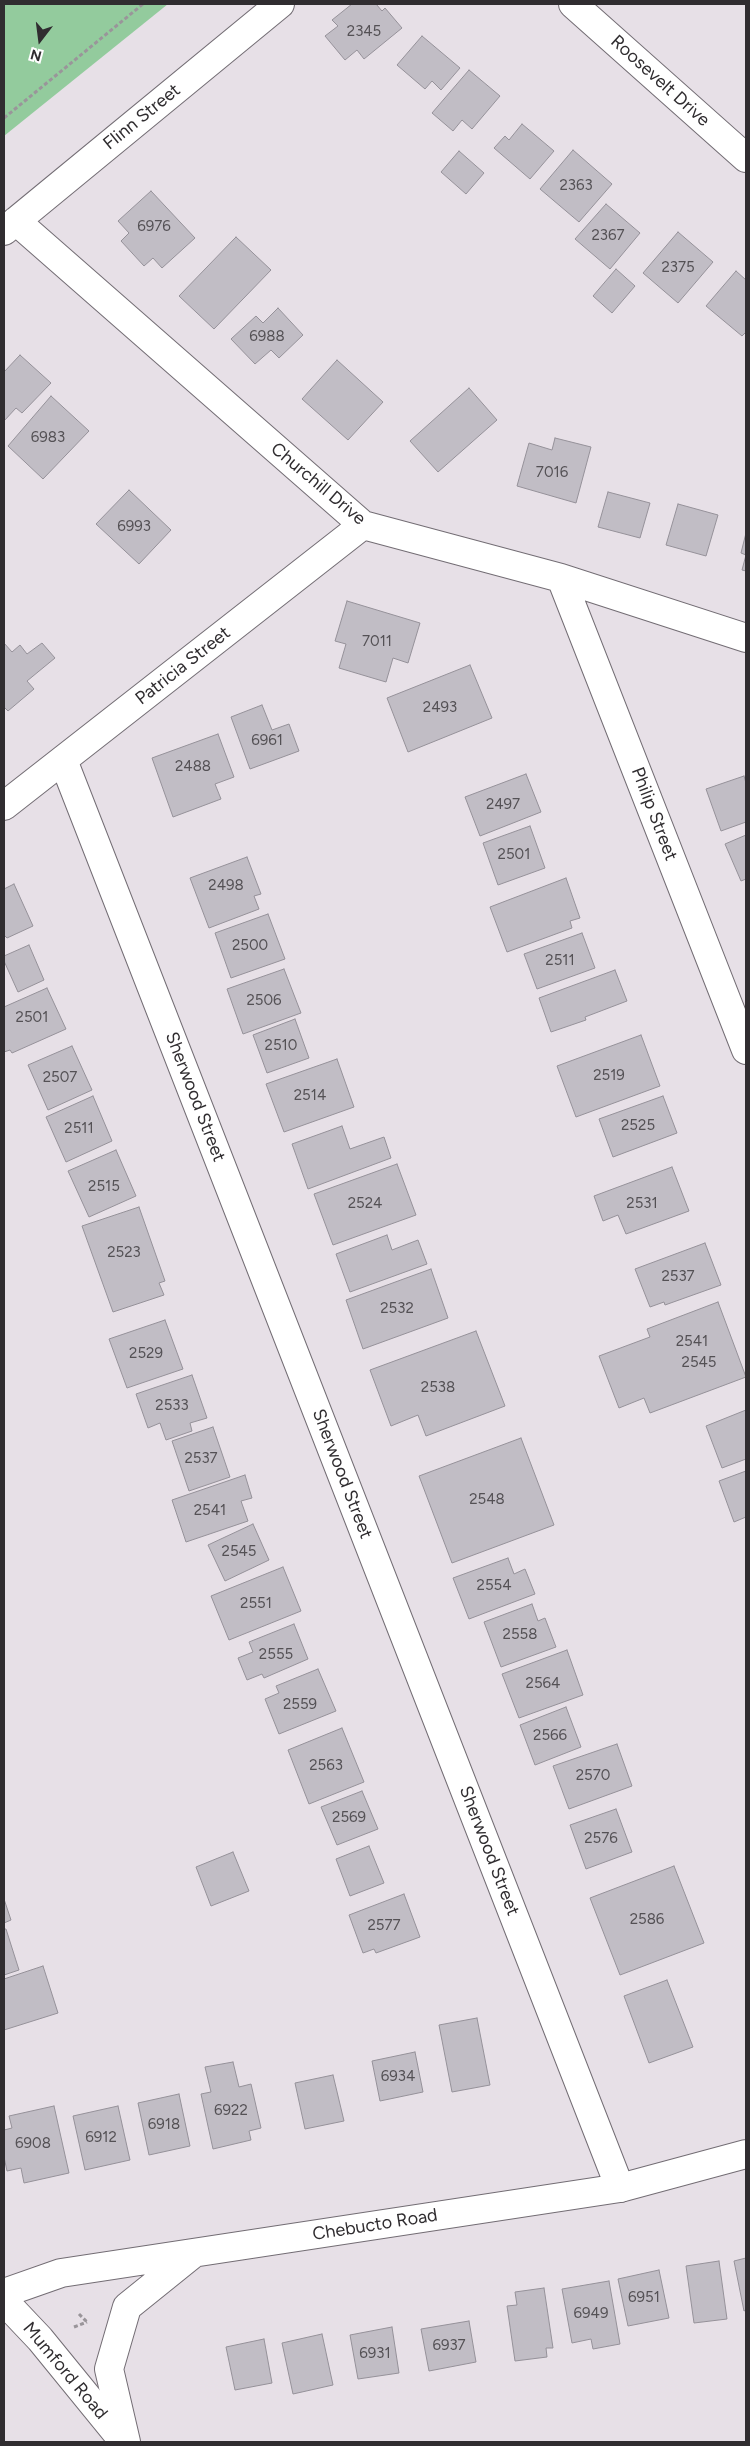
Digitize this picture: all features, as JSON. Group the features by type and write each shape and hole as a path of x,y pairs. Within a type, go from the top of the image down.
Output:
{"street":[{"name":"Flinn Street","path":"10,226 280,4"},
{"name":"Roosevelt Drive","path":"573,4 746,158"},
{"name":"Churchill Drive","path":"10,226 363,525 562,578 746,638"},
{"name":"Patricia Street","path":"4,806 363,525"},
{"name":"Philip Street","path":"562,578 746,1050"},
{"name":"Sherwood Street","path":"64,760 620,2188"},
{"name":"Chebucto Road","path":"4,2292 61,2273 620,2188 746,2154"},
{"path":"125,2442 109,2370 127,2307 195,2252"},
{"name":"Mumford Road","path":"4,2301 40,2339 125,2442"}],"path":[{"path":"4,118 143,4"}],"green space":[{"path":"4,4 168,4 4,136"}],"building":[{"path":"352,4 376,4 382,11 385,8 402,28 364,59 357,50 345,60 325,36 338,26 332,20"},
{"path":"422,36 460,68 441,90 432,81 425,89 397,65"},
{"path":"469,70 500,96 472,129 462,120 453,131 432,113"},
{"path":"522,124 554,151 530,179 494,148 505,136 509,140"},
{"path":"573,150 612,184 579,222 540,189"},
{"path":"459,151 484,173 466,194 441,172"},
{"path":"151,191 195,238 162,268 153,258 144,266 121,241 129,233 118,221"},
{"path":"606,204 640,233 610,269 575,239"},
{"path":"678,232 713,262 678,303 643,273"},
{"path":"236,237 271,270 214,329 179,296"},
{"path":"616,269 635,286 612,313 593,296"},
{"path":"736,271 746,280 746,332 742,336 706,306"},
{"path":"278,308 303,335 279,358 271,350 255,364 231,339 256,316 263,323"},
{"path":"20,355 51,383 22,413 16,408 4,421 4,372"},
{"path":"337,360 383,402 348,440 302,399"},
{"path":"469,388 497,420 438,472 410,441"},
{"path":"51,396 89,431 43,479 8,446"},
{"path":"555,438 591,447 576,503 517,486 529,443 552,450"},
{"path":"129,490 171,530 139,564 96,524"},
{"path":"608,492 650,503 640,538 598,527"},
{"path":"678,504 718,515 706,556 666,545"},
{"path":"746,533 746,555 741,553"},
{"path":"746,555 746,571 742,570"},
{"path":"347,601 420,623 408,663 393,658 386,682 339,668 346,644 335,641"},
{"path":"4,643 12,652 20,645 27,654 42,643 55,658 27,681 34,689 8,711 4,707"},
{"path":"470,665 492,718 408,752 387,698"},
{"path":"262,705 272,730 289,724 299,751 250,769 231,717"},
{"path":"218,734 234,777 215,784 221,799 173,817 152,758"},
{"path":"526,774 541,812 480,836 465,797"},
{"path":"744,776 746,783 746,822 721,831 706,789"},
{"path":"530,826 545,868 498,885 483,843"},
{"path":"746,835 746,879 741,881 725,844"},
{"path":"247,857 261,894 254,896 259,909 209,928 190,878"},
{"path":"566,878 580,918 570,921 572,928 507,952 490,907"},
{"path":"14,884 33,926 7,938 4,935 4,889"},
{"path":"268,914 285,959 231,978 215,933"},
{"path":"582,933 595,968 537,989 524,954"},
{"path":"29,945 44,980 18,992 4,961 4,956"},
{"path":"284,969 301,1013 243,1034 227,989"},
{"path":"615,970 627,1001 585,1017 586,1020 551,1032 539,998"},
{"path":"47,988 66,1029 12,1053 10,1050 4,1052 4,1007"},
{"path":"295,1019 309,1058 267,1073 253,1035"},
{"path":"641,1035 660,1086 576,1117 557,1066"},
{"path":"72,1046 92,1090 48,1110 28,1065"},
{"path":"337,1059 354,1107 284,1132 266,1084"},
{"path":"93,1096 112,1141 66,1162 46,1117"},
{"path":"663,1096 677,1133 613,1157 599,1119"},
{"path":"342,1126 350,1149 384,1137 391,1158 308,1189 292,1144"},
{"path":"116,1150 136,1196 89,1217 68,1171"},
{"path":"397,1164 416,1215 333,1245 314,1194"},
{"path":"672,1167 689,1211 626,1234 618,1215 603,1221 594,1196"},
{"path":"139,1207 165,1281 159,1283 164,1295 113,1312 82,1226"},
{"path":"387,1235 392,1250 418,1240 427,1264 350,1292 336,1254"},
{"path":"705,1243 721,1285 665,1305 664,1302 650,1307 635,1269"},
{"path":"431,1269 448,1318 363,1349 346,1300"},
{"path":"718,1302 746,1377 650,1413 644,1398 619,1408 599,1356 650,1337 647,1329"},
{"path":"165,1320 183,1369 127,1388 109,1339"},
{"path":"476,1331 505,1406 426,1436 418,1415 391,1426 370,1370"},
{"path":"192,1375 207,1418 190,1423 192,1431 166,1440 160,1423 148,1428 136,1394"},
{"path":"746,1410 746,1459 722,1468 706,1426"},
{"path":"213,1427 230,1477 189,1491 172,1441"},
{"path":"521,1438 554,1525 452,1563 419,1476"},
{"path":"746,1471 746,1517 734,1522 719,1481"},
{"path":"245,1475 252,1498 241,1501 248,1521 186,1542 172,1500"},
{"path":"253,1524 269,1560 225,1581 208,1545"},
{"path":"508,1558 514,1574 525,1569 535,1594 469,1619 453,1578"},
{"path":"283,1567 301,1611 229,1640 211,1596"},
{"path":"532,1604 538,1621 545,1618 556,1647 501,1667 484,1622"},
{"path":"294,1624 308,1659 264,1678 262,1674 247,1680 238,1658 253,1652 249,1642"},
{"path":"567,1650 583,1695 519,1718 502,1674"},
{"path":"318,1669 336,1711 279,1734 265,1699 279,1693 276,1686"},
{"path":"566,1707 581,1747 535,1765 520,1725"},
{"path":"342,1728 364,1782 309,1804 288,1750"},
{"path":"617,1744 632,1786 569,1809 553,1766"},
{"path":"362,1791 378,1829 337,1845 321,1807"},
{"path":"616,1809 632,1852 586,1869 570,1825"},
{"path":"369,1846 384,1883 350,1896 336,1859"},
{"path":"233,1852 249,1891 211,1906 196,1867"},
{"path":"674,1866 704,1943 620,1975 590,1898"},
{"path":"404,1894 420,1937 376,1953 374,1949 363,1953 349,1915"},
{"path":"4,1899 11,1920 4,1923"},
{"path":"4,1929 6,1929 19,1970 4,1975"},
{"path":"43,1966 58,2013 4,2030 4,1979"},
{"path":"667,1980 693,2047 649,2063 624,1996"},
{"path":"477,2018 490,2085 452,2092 439,2025"},
{"path":"415,2052 423,2092 380,2101 372,2061"},
{"path":"233,2062 239,2087 251,2084 261,2128 249,2131 251,2140 213,2149 201,2094 211,2092 205,2067"},
{"path":"333,2075 344,2121 305,2129 295,2083"},
{"path":"179,2094 190,2146 149,2155 138,2103"},
{"path":"54,2106 69,2173 24,2183 21,2168 7,2171 4,2157 4,2130 12,2128 9,2116"},
{"path":"118,2106 130,2160 85,2170 73,2116"},
{"path":"746,2258 746,2310 744,2311 734,2261"},
{"path":"719,2261 727,2319 694,2323 686,2266"},
{"path":"659,2270 669,2318 628,2326 618,2279"},
{"path":"609,2281 620,2344 593,2349 591,2339 572,2343 562,2289"},
{"path":"544,2288 553,2348 546,2348 547,2357 515,2361 507,2306 517,2305 515,2292"},
{"path":"469,2321 476,2362 429,2371 421,2329"},
{"path":"392,2327 399,2373 358,2379 350,2335"},
{"path":"322,2334 333,2385 293,2394 282,2343"},
{"path":"264,2339 272,2383 235,2390 226,2347"}]}
